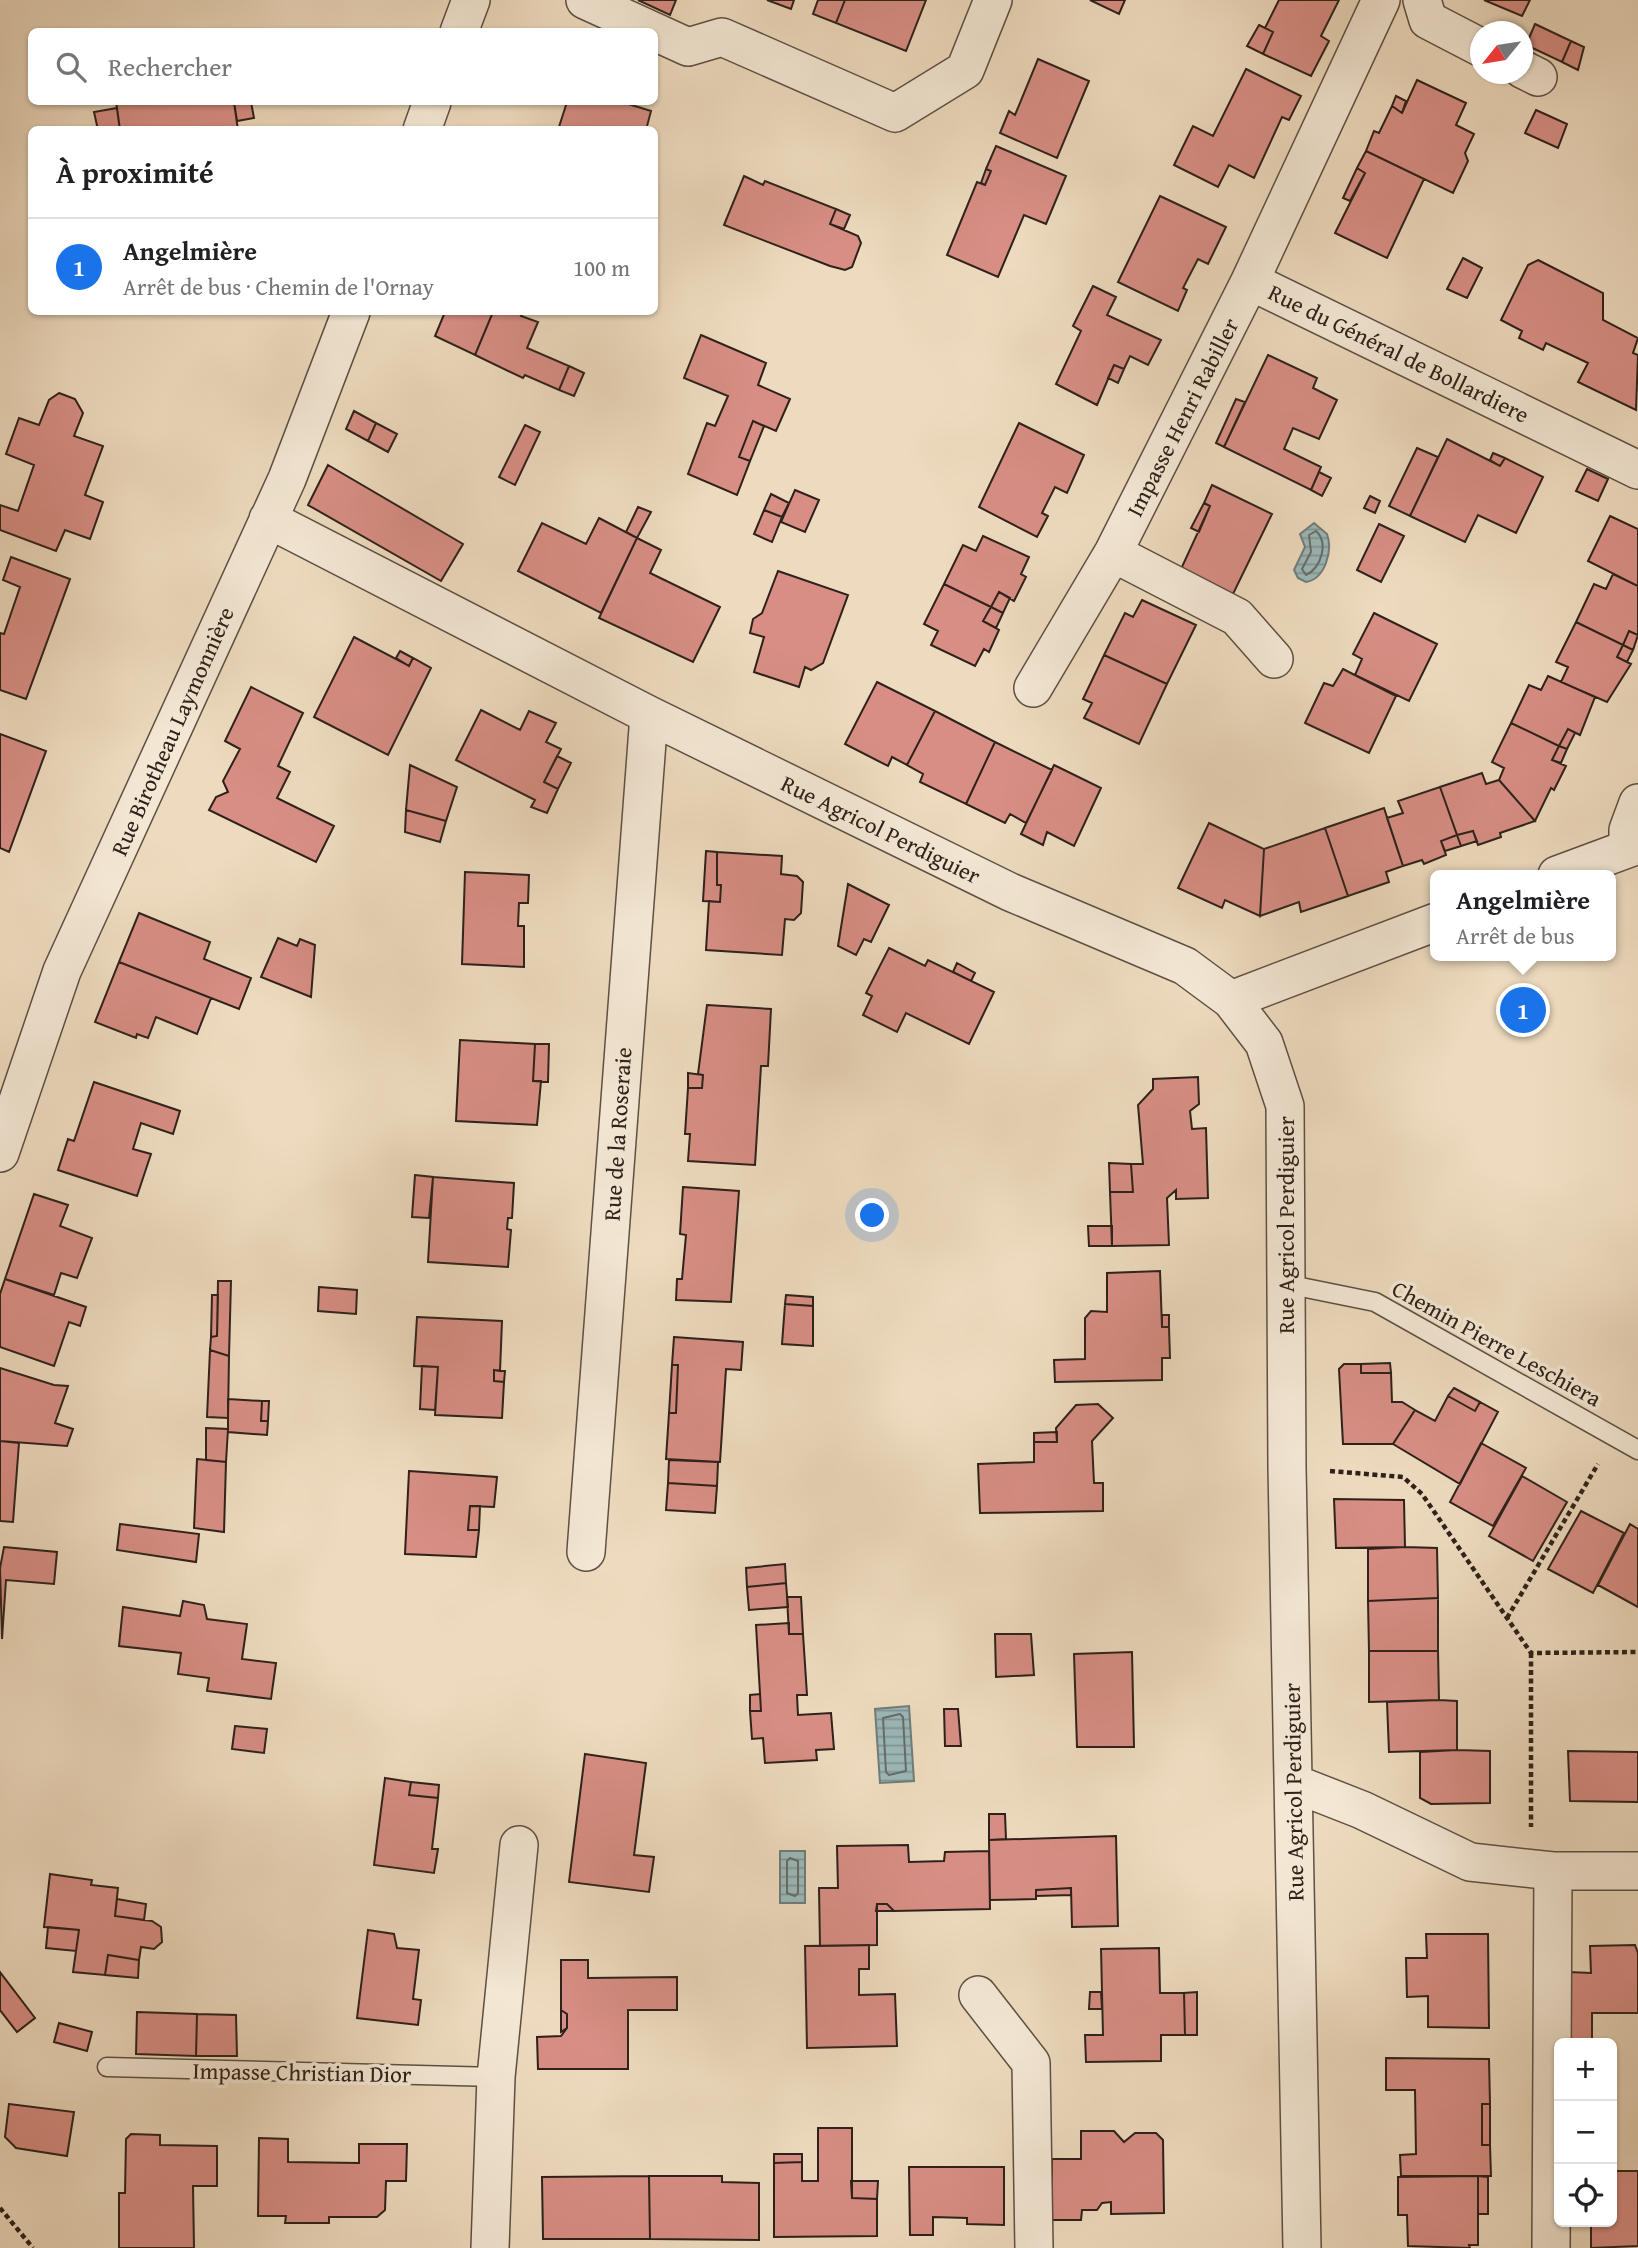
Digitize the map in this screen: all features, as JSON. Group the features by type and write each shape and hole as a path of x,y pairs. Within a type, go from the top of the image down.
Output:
{"street":[{"path":"460,28 471,0"},
{"path":"585,0 646,28"},
{"path":"658,33 688,47 722,37 895,113 965,70 993,0"},
{"name":"Rue du Général de Bollardiere","path":"1381,0 1250,281 1638,470"},
{"path":"1422,0 1428,20 1470,42"},
{"path":"423,126 431,105"},
{"name":"Impasse Henri Rabiller","path":"1033,688 1113,553 1250,281"},
{"name":"Rue Birotheau Laymonnière","path":"0,1153 62,971 287,479 350,315"},
{"name":"Rue Agricol Perdiguier","path":"268,519 649,715 1010,892 1185,966 1231,1000 1264,1043 1285,1106 1287,1467 1302,2248"},
{"path":"1113,553 1237,617 1273,659"},
{"name":"Rue de la Roseraie","path":"586,1552 649,715"},
{"path":"1571,870 1633,847 1628,830 1638,803"},
{"path":"1231,1000 1430,924"},
{"path":"1293,1783 1362,1810 1470,1863 1543,1870 1638,1871"},
{"path":"489,2248 496,2077 519,1844"},
{"path":"1543,1870 1551,2248"},
{"path":"978,1995 1031,2063 1034,2248"}],"lane":[{"name":"Chemin Pierre Leschiera","path":"1286,1284 1375,1302 1638,1450"},
{"name":"Impasse Christian Dior","path":"107,2067 496,2077"}],"path":[{"path":"1507,1618 1614,1436"},
{"path":"1287,1467 1403,1477 1422,1494 1531,1653 1543,1870"},
{"path":"1531,1653 1638,1652"},
{"path":"0,2208 33,2248"}],"water":[{"path":"1314,523 1327,534 1328,556 1318,576 1306,582 1298,578 1294,570 1305,547 1300,534"},
{"path":"909,1706 914,1781 880,1783 875,1709"},
{"path":"780,1851 805,1851 805,1903 780,1903"}],"building":[{"path":"638,0 676,0 670,15"},
{"path":"767,0 794,0 791,9"},
{"path":"818,0 845,0 836,23 813,14"},
{"path":"845,0 926,0 906,51 836,23"},
{"path":"1090,0 1125,0 1119,14"},
{"path":"1279,0 1339,0 1321,36 1329,41 1311,76 1263,54 1273,32 1265,28"},
{"path":"1484,0 1530,0 1522,16"},
{"path":"1535,24 1571,41 1562,62 1533,48"},
{"path":"1259,25 1273,32 1263,54 1247,46"},
{"path":"1571,41 1584,47 1578,70 1562,62"},
{"path":"1038,59 1089,81 1057,158 1000,133 1009,111 1015,115"},
{"path":"1246,69 1301,96 1289,120 1282,117 1254,178 1229,165 1218,187 1174,165 1193,126 1213,136"},
{"path":"1417,80 1466,103 1456,125 1474,134 1465,153 1468,161 1453,193 1366,151 1374,131 1379,133 1392,106 1402,113"},
{"path":"1396,96 1406,101 1402,113 1392,106"},
{"path":"116,105 234,105 237,126 119,126"},
{"path":"234,105 252,105 254,118 237,121"},
{"path":"566,105 632,105 651,111 647,126 559,126"},
{"path":"117,108 119,126 97,126 94,112"},
{"path":"1536,110 1567,124 1558,148 1525,133"},
{"path":"996,146 1066,176 1046,224 1024,215 998,277 947,255 977,182 985,185 991,171 986,169"},
{"path":"1366,151 1424,179 1387,258 1335,233 1365,173 1357,168"},
{"path":"1357,168 1365,173 1350,201 1343,198"},
{"path":"986,169 991,171 985,185 981,183"},
{"path":"744,176 763,185 765,181 836,209 830,224 858,236 861,243 852,267 845,270 830,266 724,225"},
{"path":"1160,196 1226,227 1208,264 1198,259 1183,288 1187,290 1178,311 1118,282"},
{"path":"836,209 850,215 844,229 830,224"},
{"path":"1463,258 1482,268 1467,298 1447,289"},
{"path":"1538,260 1603,293 1603,320 1638,338 1633,353 1638,355 1636,410 1578,382 1588,363 1546,343 1543,350 1519,338 1522,331 1501,320 1528,265"},
{"path":"1093,286 1116,297 1107,315 1161,340 1148,365 1130,356 1124,369 1114,365 1097,405 1056,384 1081,331 1073,326"},
{"path":"444,315 492,315 475,355 435,336"},
{"path":"492,315 522,315 538,322 527,348 569,366 559,390 525,375 523,378 475,355"},
{"path":"701,335 766,363 758,385 790,399 776,431 753,421 739,457 750,461 737,495 688,474 707,423 715,426 728,396 684,378"},
{"path":"1268,355 1317,378 1313,388 1337,400 1319,439 1293,428 1284,449 1321,467 1311,490 1224,447"},
{"path":"1114,365 1124,369 1118,383 1108,378"},
{"path":"569,366 584,373 574,396 559,390"},
{"path":"59,393 75,399 83,413 74,436 103,446 85,495 103,502 90,539 65,530 56,551 0,530 0,505 18,511 34,465 6,454 19,418 39,425 49,400"},
{"path":"1236,399 1245,402 1224,447 1216,443"},
{"path":"354,411 376,423 368,441 346,429"},
{"path":"753,421 764,426 750,461 739,457"},
{"path":"376,423 397,434 388,452 368,441"},
{"path":"1019,423 1084,455 1067,493 1055,487 1042,513 1048,516 1037,537 979,507"},
{"path":"525,425 540,432 515,485 499,477"},
{"path":"1447,439 1500,466 1505,458 1543,477 1516,533 1478,515 1465,542 1410,516"},
{"path":"1417,448 1438,457 1410,516 1389,506"},
{"path":"1493,453 1505,458 1500,466 1490,460"},
{"path":"328,465 463,544 441,581 308,505"},
{"path":"1587,469 1608,479 1598,501 1576,491"},
{"path":"1319,472 1331,478 1322,496 1311,490"},
{"path":"1212,485 1272,514 1233,594 1181,569 1210,506 1204,503"},
{"path":"795,490 819,500 805,532 781,522"},
{"path":"771,494 789,503 782,517 764,510"},
{"path":"1370,496 1380,501 1375,513 1364,508"},
{"path":"1204,503 1210,506 1199,532 1191,528"},
{"path":"638,507 651,512 637,538 626,532"},
{"path":"764,510 782,517 772,542 754,534"},
{"path":"1610,516 1638,529 1638,586 1588,561"},
{"path":"599,518 637,538 601,613 518,571 542,523 586,544"},
{"path":"1379,524 1404,536 1381,582 1357,570"},
{"path":"983,536 1029,557 1021,574 1026,577 1014,601 999,592 991,607 944,584 963,545 976,551"},
{"path":"637,538 661,550 650,573 720,607 693,662 599,618"},
{"path":"11,557 70,579 26,699 0,690 0,633 4,634 20,587 3,580"},
{"path":"778,571 848,595 823,663 811,670 805,667 799,687 754,672 764,637 750,633 753,619 762,613"},
{"path":"1613,574 1638,586 1638,635 1629,631 1623,645 1576,622 1594,584 1606,589"},
{"path":"944,584 991,607 983,621 999,630 989,652 984,649 975,666 931,645 938,631 924,624"},
{"path":"999,592 1010,598 1003,613 991,607"},
{"path":"1142,600 1196,625 1167,684 1104,655 1125,613 1133,617"},
{"path":"991,607 1003,613 996,628 983,621"},
{"path":"1374,613 1437,644 1409,701 1355,675 1362,659 1353,654"},
{"path":"1576,622 1623,645 1617,657 1631,664 1607,702 1561,682 1568,667 1556,662"},
{"path":"1629,631 1638,635 1633,650 1623,645"},
{"path":"354,637 409,666 413,658 431,668 388,755 314,717"},
{"path":"1623,645 1633,650 1627,662 1617,657"},
{"path":"400,651 413,658 409,666 396,658"},
{"path":"1104,655 1167,684 1139,744 1084,718 1092,703 1083,699"},
{"path":"1343,669 1396,696 1369,753 1305,723 1324,683 1333,686"},
{"path":"1548,676 1595,697 1580,735 1568,729 1559,746 1511,723 1529,685 1541,690"},
{"path":"877,682 935,711 907,765 892,757 888,766 845,744"},
{"path":"251,687 303,713 278,766 290,772 277,798 334,826 316,862 209,810 216,797 228,792 223,781 240,749 225,741"},
{"path":"481,710 520,730 529,711 556,723 546,742 561,749 544,782 558,789 547,813 531,807 535,800 456,760"},
{"path":"935,711 995,742 966,804 920,782 923,774 907,765"},
{"path":"1511,723 1559,746 1552,760 1566,766 1554,790 1551,788 1535,821 1499,780 1504,768 1492,762"},
{"path":"1568,729 1575,733 1567,749 1559,746"},
{"path":"0,734 46,751 9,852 0,848"},
{"path":"995,742 1052,770 1026,823 1010,814 1005,823 966,804"},
{"path":"1559,746 1567,749 1561,763 1552,760"},
{"path":"557,756 571,763 558,789 544,782"},
{"path":"410,765 457,787 446,821 406,810"},
{"path":"1054,765 1101,788 1074,846 1047,832 1043,845 1021,834"},
{"path":"1482,773 1486,784 1499,780 1535,821 1500,833 1501,837 1478,845 1473,831 1457,835 1440,787"},
{"path":"1440,787 1457,835 1441,841 1446,855 1424,864 1422,860 1403,866 1387,818 1403,813 1398,801"},
{"path":"1384,808 1403,866 1386,872 1389,882 1348,896 1325,828"},
{"path":"406,810 446,821 440,842 405,832"},
{"path":"1209,823 1264,849 1260,916 1225,900 1222,908 1178,888"},
{"path":"1325,828 1348,896 1301,912 1299,902 1260,916 1264,849"},
{"path":"1473,831 1477,841 1461,846 1457,835"},
{"path":"1457,835 1461,846 1445,851 1441,841"},
{"path":"706,851 717,852 720,902 703,901"},
{"path":"717,852 782,856 781,874 797,876 803,882 801,913 794,920 785,919 782,955 706,950 709,901 720,902"},
{"path":"465,872 529,875 528,903 519,903 518,926 524,926 524,967 462,964"},
{"path":"848,884 889,905 871,942 864,939 856,955 838,946"},
{"path":"139,913 210,942 204,959 251,978 239,1009 119,962"},
{"path":"278,938 297,946 300,939 315,945 311,997 261,977"},
{"path":"889,948 925,966 928,960 994,992 969,1044 906,1013 897,1032 863,1015 872,996 866,993"},
{"path":"119,962 211,998 197,1034 156,1017 148,1038 137,1034 136,1038 95,1022"},
{"path":"957,963 975,973 971,981 953,972"},
{"path":"707,1005 771,1009 768,1066 761,1066 755,1165 688,1161 690,1134 685,1134 688,1088 702,1088 703,1075 698,1074"},
{"path":"460,1040 535,1044 533,1081 541,1081 537,1125 456,1121"},
{"path":"535,1044 549,1044 548,1082 533,1081"},
{"path":"688,1073 703,1075 702,1088 688,1088"},
{"path":"1198,1077 1199,1104 1190,1111 1192,1129 1206,1128 1208,1198 1176,1199 1176,1190 1167,1198 1169,1245 1112,1246 1110,1192 1133,1192 1131,1164 1143,1164 1138,1105 1153,1089 1153,1079"},
{"path":"94,1082 180,1111 173,1134 141,1123 133,1149 151,1154 137,1196 58,1170 68,1139 74,1141"},
{"path":"1109,1163 1131,1164 1133,1192 1110,1192"},
{"path":"415,1175 433,1177 429,1218 412,1217"},
{"path":"433,1177 514,1183 512,1218 508,1218 507,1229 511,1230 508,1267 428,1262"},
{"path":"683,1187 739,1191 731,1302 676,1300 677,1279 682,1279 686,1235 680,1234"},
{"path":"34,1194 68,1205 60,1226 92,1238 77,1278 61,1273 54,1295 5,1279"},
{"path":"1088,1226 1112,1226 1112,1246 1089,1246"},
{"path":"1160,1271 1162,1327 1169,1327 1170,1358 1162,1358 1162,1380 1055,1382 1054,1360 1085,1359 1085,1318 1091,1311 1107,1312 1107,1273"},
{"path":"5,1279 86,1307 80,1326 69,1322 54,1366 0,1347 0,1294"},
{"path":"218,1281 231,1281 229,1356 210,1350 211,1337 217,1336"},
{"path":"319,1287 357,1290 356,1314 318,1311"},
{"path":"212,1295 218,1295 217,1336 211,1337"},
{"path":"786,1295 813,1297 813,1306 785,1304"},
{"path":"785,1304 813,1306 813,1346 782,1344"},
{"path":"1162,1315 1169,1315 1169,1327 1162,1327"},
{"path":"417,1317 502,1321 500,1371 494,1370 494,1381 504,1382 502,1418 435,1415 438,1367 414,1366"},
{"path":"674,1337 743,1342 741,1370 726,1369 720,1462 666,1459 669,1413 676,1413 678,1365 672,1365"},
{"path":"210,1350 229,1356 228,1418 207,1417"},
{"path":"1390,1363 1391,1373 1361,1373 1361,1364"},
{"path":"1344,1364 1361,1364 1361,1373 1391,1373 1392,1402 1402,1402 1415,1410 1393,1444 1343,1444 1339,1369"},
{"path":"672,1365 678,1365 676,1413 669,1413"},
{"path":"422,1366 438,1367 435,1410 420,1409"},
{"path":"0,1368 54,1385 68,1386 55,1423 73,1429 67,1446 0,1441"},
{"path":"494,1370 505,1371 504,1382 494,1381"},
{"path":"1454,1388 1480,1402 1475,1411 1448,1396"},
{"path":"1448,1396 1475,1411 1480,1402 1498,1412 1460,1484 1393,1444 1415,1410 1435,1421"},
{"path":"228,1399 262,1401 261,1421 268,1421 267,1435 228,1432"},
{"path":"262,1401 269,1401 268,1421 261,1421"},
{"path":"1098,1404 1113,1418 1092,1441 1094,1483 1103,1483 1103,1511 980,1513 978,1464 1034,1462 1034,1442 1057,1442 1056,1428 1076,1405"},
{"path":"206,1428 228,1429 226,1462 206,1460"},
{"path":"1057,1432 1057,1442 1034,1442 1034,1433"},
{"path":"0,1441 19,1443 13,1522 0,1521"},
{"path":"1481,1443 1526,1468 1493,1526 1450,1502"},
{"path":"197,1459 226,1462 224,1532 194,1528"},
{"path":"669,1460 718,1462 717,1486 668,1483"},
{"path":"409,1471 497,1477 494,1507 470,1506 468,1530 479,1530 476,1557 405,1554"},
{"path":"1522,1476 1567,1502 1533,1561 1489,1536"},
{"path":"668,1483 717,1486 715,1513 666,1510"},
{"path":"1334,1499 1404,1500 1405,1547 1336,1548"},
{"path":"470,1506 480,1506 479,1530 468,1530"},
{"path":"1581,1511 1624,1533 1593,1593 1548,1569"},
{"path":"120,1524 199,1534 196,1562 117,1550"},
{"path":"1630,1524 1638,1529 1638,1607 1598,1585"},
{"path":"4,1547 57,1552 54,1584 6,1580 2,1639 0,1568"},
{"path":"1437,1548 1438,1598 1368,1601 1368,1549"},
{"path":"785,1564 786,1583 747,1587 746,1568"},
{"path":"786,1583 788,1607 749,1610 747,1587"},
{"path":"787,1597 801,1597 803,1634 789,1634"},
{"path":"1438,1598 1438,1651 1369,1651 1368,1601"},
{"path":"183,1601 204,1605 207,1619 247,1624 242,1659 276,1663 271,1699 207,1691 209,1678 178,1674 181,1653 119,1646 123,1607 180,1616"},
{"path":"789,1623 789,1634 803,1634 807,1695 797,1695 798,1715 831,1713 834,1749 816,1750 817,1760 765,1763 763,1738 752,1739 750,1711 761,1711 756,1625"},
{"path":"995,1634 1031,1634 1034,1675 996,1677"},
{"path":"1369,1651 1438,1651 1439,1700 1369,1702"},
{"path":"1132,1652 1134,1747 1077,1747 1074,1654"},
{"path":"760,1694 761,1711 750,1711 750,1695"},
{"path":"1457,1701 1457,1750 1389,1752 1387,1702"},
{"path":"944,1709 958,1709 961,1746 945,1746"},
{"path":"235,1726 267,1729 264,1753 232,1749"},
{"path":"1490,1751 1490,1803 1431,1804 1420,1798 1420,1752"},
{"path":"1568,1751 1638,1752 1638,1802 1570,1801"},
{"path":"585,1754 646,1763 634,1855 654,1857 649,1892 569,1882"},
{"path":"385,1778 411,1782 409,1795 438,1798 432,1849 438,1849 434,1873 374,1865"},
{"path":"411,1782 439,1785 438,1798 409,1795"},
{"path":"989,1814 1005,1814 1006,1839 989,1840"},
{"path":"1116,1836 1118,1926 1072,1927 1071,1888 1036,1890 1036,1899 990,1900 989,1840"},
{"path":"908,1845 909,1862 944,1861 945,1852 989,1851 990,1909 894,1911 887,1904 877,1904 877,1945 820,1946 819,1888 838,1888 837,1846"},
{"path":"50,1874 92,1880 91,1885 118,1888 115,1916 152,1921 161,1927 162,1942 154,1949 141,1947 139,1960 108,1955 105,1975 73,1972 79,1930 44,1927"},
{"path":"1071,1888 1071,1895 1036,1896 1036,1890"},
{"path":"117,1899 146,1904 144,1920 115,1916"},
{"path":"877,1904 887,1904 894,1911 876,1911"},
{"path":"48,1927 79,1930 76,1951 46,1948"},
{"path":"368,1930 394,1934 397,1948 419,1950 413,1999 421,2000 418,2025 357,2018"},
{"path":"1426,1934 1488,1934 1489,2028 1428,2027 1428,1996 1407,1997 1406,1958 1427,1958"},
{"path":"869,1945 869,1969 859,1969 859,1995 895,1994 897,2046 807,2048 805,1946"},
{"path":"1635,1945 1638,1953 1638,2013 1592,2013 1592,2038 1571,2038 1569,1972 1591,1973 1590,1946"},
{"path":"1159,1948 1160,1993 1184,1993 1185,2035 1161,2035 1161,2061 1086,2062 1085,2035 1103,2035 1101,1949"},
{"path":"108,1955 139,1960 138,1978 105,1975"},
{"path":"561,1960 588,1960 588,1978 677,1977 677,2010 628,2010 628,2069 538,2069 537,2037 561,2036 567,2028 567,2014 561,2010"},
{"path":"0,1972 35,2018 17,2032 0,2010"},
{"path":"1090,1992 1101,1992 1102,2009 1089,2009"},
{"path":"1197,1992 1197,2035 1185,2035 1184,1993"},
{"path":"561,2010 567,2014 567,2028 561,2032"},
{"path":"137,2012 197,2014 196,2056 136,2054"},
{"path":"197,2014 236,2015 237,2056 196,2056"},
{"path":"59,2023 92,2032 87,2051 54,2042"},
{"path":"1386,2058 1489,2059 1490,2104 1482,2104 1482,2145 1490,2145 1491,2176 1401,2176 1400,2155 1416,2154 1415,2090 1386,2090"},
{"path":"9,2104 74,2112 67,2156 16,2148 5,2137"},
{"path":"1482,2104 1490,2104 1490,2145 1482,2145"},
{"path":"818,2128 852,2128 852,2198 877,2199 877,2236 774,2237 774,2163 802,2162 802,2181 818,2181"},
{"path":"1081,2131 1114,2131 1124,2142 1135,2133 1156,2133 1163,2140 1164,2213 1111,2214 1111,2202 1102,2203 1097,2210 1082,2210 1081,2220 1052,2220 1052,2159 1081,2159"},
{"path":"131,2134 160,2135 160,2145 217,2146 217,2186 193,2186 194,2248 119,2248 119,2193 125,2193 126,2139"},
{"path":"259,2138 288,2139 288,2162 359,2163 359,2144 407,2144 406,2181 386,2181 385,2210 377,2217 329,2217 329,2223 285,2223 286,2216 258,2216"},
{"path":"774,2154 802,2154 802,2162 774,2163"},
{"path":"909,2167 1004,2167 1004,2225 967,2224 967,2218 933,2217 933,2235 910,2235"},
{"path":"1617,2171 1638,2171 1638,2246 1591,2248 1591,2227 1617,2227"},
{"path":"649,2176 722,2176 722,2182 759,2183 759,2240 650,2239"},
{"path":"649,2176 650,2239 543,2239 542,2177"},
{"path":"1478,2176 1488,2177 1488,2214 1478,2214"},
{"path":"1478,2176 1478,2245 1469,2245 1470,2248 1408,2246 1407,2215 1398,2215 1398,2177"},
{"path":"851,2181 878,2181 877,2199 852,2198"}],"place":[{"name":"Angelmière","path":"1523,1010"}]}
